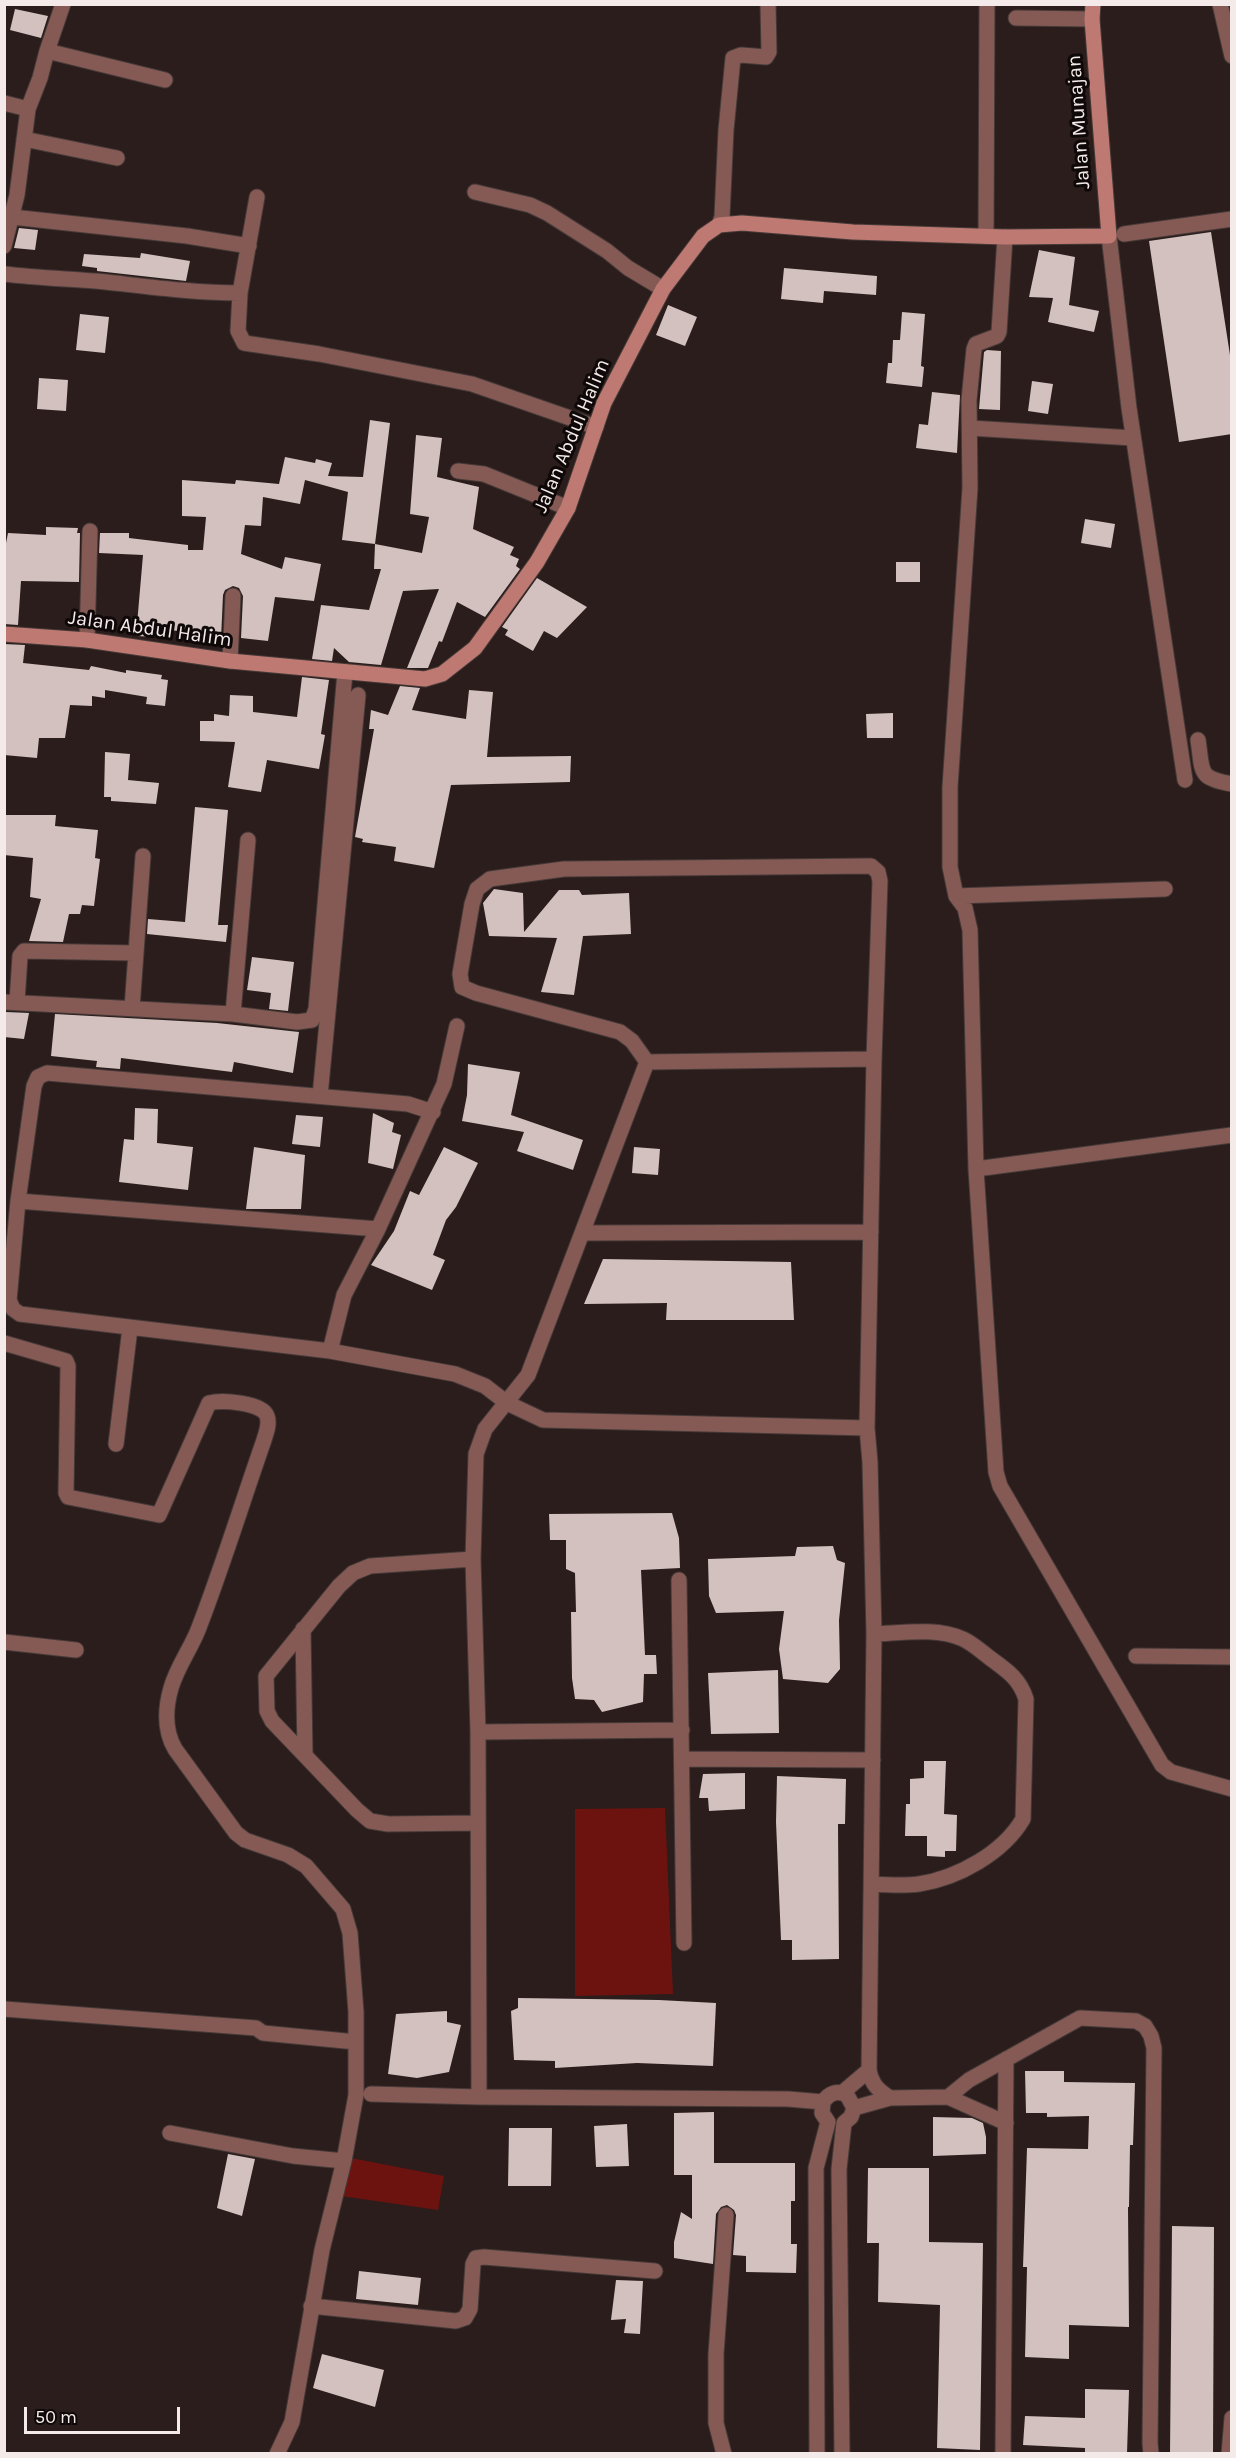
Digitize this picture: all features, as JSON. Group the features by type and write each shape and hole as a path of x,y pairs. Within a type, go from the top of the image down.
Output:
{"street":[{"path":"4,246 12,217 28,109 63,4"},
{"path":"768,4 769,52 766,57 741,55 733,58 726,130 722,216 719,225 742,223 853,232 1005,237 1109,236 1133,438 1185,780"},
{"path":"986,236 987,4"},
{"path":"1220,4 1230,46"},
{"path":"1016,18 1093,12"},
{"name":"Jalan Munajan","path":"1093,12 1109,236"},
{"path":"46,51 165,80"},
{"path":"4,103 28,109"},
{"path":"24,139 117,158"},
{"path":"475,192 530,205 548,213 663,289"},
{"path":"257,197 240,293 238,331 244,343 319,354 472,384 596,427"},
{"path":"12,217 187,236 249,246"},
{"path":"1124,234 1232,219"},
{"name":"Jalan Abdul Halim","path":"4,634 87,640 230,662 425,679 442,674 457,665 475,648 537,562 568,508 604,403 663,289 703,236 719,225"},
{"path":"1005,237 999,332 997,336 976,344 974,349 969,428 970,488 950,787 950,867 956,896 965,909 970,930 976,1169 996,1473 1000,1486 1162,1766 1171,1772 1232,1789"},
{"path":"4,274 49,280 240,293"},
{"path":"969,428 1133,438"},
{"path":"458,471 484,474 568,508"},
{"path":"87,640 90,531"},
{"path":"230,662 233,596"},
{"path":"135,953 24,951 20,956 11,1002 233,1014 297,1022 312,1020 315,1016 345,672"},
{"path":"320,1096 358,695"},
{"path":"1198,740 1205,775 1210,781 1232,784"},
{"path":"233,1014 248,840"},
{"path":"132,1008 143,856"},
{"path":"647,1062 632,1041 620,1032 476,993 462,987 459,974 477,889 490,879 564,869 871,866 878,872 880,881 867,1428 870,1462 874,1634 869,2070 872,2082 878,2090 890,2098"},
{"path":"956,896 1165,888"},
{"path":"330,1351 344,1296 378,1229 444,1084 457,1026"},
{"path":"647,1062 874,1059"},
{"path":"478,2097 478,1732 473,1559 476,1454 485,1429 528,1375 584,1233 647,1062"},
{"path":"433,1112 408,1104 320,1096 47,1073 38,1077 34,1086 18,1201 9,1300 13,1309 23,1315 330,1351 455,1374 485,1386 507,1403 543,1420 867,1428"},
{"path":"976,1169 1232,1135"},
{"path":"18,1201 378,1229"},
{"path":"584,1233 871,1232"},
{"path":"116,1444 130,1328"},
{"path":"4,1343 66,1361 68,1365 66,1493 68,1497 159,1515 209,1403 231,1402 255,1407 263,1410 267,1416 268,1424 264,1440 197,1632 177,1671 171,1690 166,1724 168,1737 236,1833 245,1840 288,1855 306,1866 343,1909 350,1933 356,2012 356,2095 344,2161 311,2307 292,2422 277,2454"},
{"path":"473,1559 370,1566 353,1573 303,1629 266,1676 267,1711 272,1721 370,1821 388,1824 478,1823"},
{"path":"679,1580 684,1943"},
{"path":"303,1629 305,1755"},
{"path":"872,1884 919,1884 957,1873 989,1853 1015,1832 1023,1819 1026,1699 1021,1684 1011,1674 965,1640 937,1633 874,1634"},
{"path":"4,1642 76,1650"},
{"path":"1136,1656 1232,1657"},
{"path":"478,1732 682,1730"},
{"path":"682,1759 873,1761"},
{"path":"4,2009 256,2028 263,2033 356,2042"},
{"path":"948,2097 969,2080 1080,2018 1136,2021 1145,2026 1151,2036 1154,2048 1151,2454"},
{"path":"1003,2454 1006,2059"},
{"path":"836,2122 822,2113 823,2102 831,2094 842,2093 869,2070"},
{"path":"817,2454 816,2168 836,2122 851,2117 854,2109 850,2099 842,2093"},
{"path":"371,2094 788,2099 823,2102"},
{"path":"854,2109 890,2098 948,2097 1006,2123"},
{"path":"836,2122 839,2169 842,2454"},
{"path":"170,2133 293,2156 344,2161"},
{"path":"724,2454 716,2423 716,2354 726,2215"},
{"path":"311,2307 456,2321 465,2318 470,2309 473,2264 477,2259 484,2257 655,2271"},
{"path":"816,2368 841,2368"},
{"path":"1229,2454 1232,2418"}],"shaded area":[{"path":"665,1808 673,1994 575,1996 575,1809"},
{"path":"351,2158 444,2176 438,2210 341,2196"}],"building":[{"path":"15,9 48,16 41,38 10,30"},
{"path":"19,228 38,230 35,250 14,248"},
{"path":"1211,232 1232,368 1232,434 1179,442 1149,241"},
{"path":"1039,250 1075,257 1069,305 1099,311 1094,332 1048,322 1053,298 1029,297"},
{"path":"141,253 190,261 186,281 97,271 97,268 82,266 84,254 140,258"},
{"path":"784,268 877,276 876,295 824,291 823,303 781,299"},
{"path":"668,305 697,317 685,346 656,335"},
{"path":"902,312 925,314 921,366 924,367 922,387 886,383 888,363 892,363 893,340 900,340"},
{"path":"80,314 109,317 105,353 76,350"},
{"path":"987,350 1001,351 1000,410 979,409 984,352"},
{"path":"39,378 68,380 66,411 37,409"},
{"path":"1032,381 1053,384 1048,414 1028,411"},
{"path":"932,392 960,395 957,453 916,448 919,424 928,425"},
{"path":"370,420 390,423 375,544 342,540 348,492 305,480 300,504 263,497 261,526 245,525 241,554 282,569 285,557 321,564 314,601 275,597 268,641 241,638 243,596 239,588 233,586 225,590 223,595 221,639 196,638 197,633 160,629 159,637 136,636 143,555 99,553 100,533 129,533 129,538 188,545 188,550 203,550 206,517 182,516 182,480 235,484 236,480 279,484 285,457 315,463 316,459 332,463 328,476 363,477"},
{"path":"416,435 442,438 437,477 479,487 473,529 514,547 510,555 519,559 516,566 520,569 485,617 457,602 442,642 439,641 428,668 407,668 439,589 403,591 381,665 349,662 334,648 332,661 312,659 321,605 369,610 381,569 374,569 375,544 422,553 429,517 410,514"},
{"path":"1085,519 1115,524 1111,548 1081,543"},
{"path":"46,527 78,528 77,533 80,533 79,582 21,581 18,625 4,624 4,553 8,533 46,535"},
{"path":"896,562 920,562 920,582 896,582"},
{"path":"537,578 587,607 557,638 544,631 533,651 505,635 508,630 502,627"},
{"path":"4,644 25,645 23,663 89,670 91,666 126,673 126,670 162,675 161,679 168,680 165,706 146,704 147,697 105,690 105,698 92,696 92,706 70,705 65,738 39,738 37,758 4,755"},
{"path":"302,677 329,680 321,734 325,735 319,769 267,760 261,792 228,787 235,742 200,741 200,721 214,721 214,714 229,716 230,695 253,696 253,712 297,717"},
{"path":"400,686 420,688 412,710 466,719 469,690 493,692 487,757 571,756 570,782 451,785 434,868 394,861 396,847 362,842 363,839 355,837 374,729 369,729 371,710 388,715"},
{"path":"893,713 893,738 867,738 866,714"},
{"path":"105,752 130,754 128,780 159,783 156,804 111,801 111,797 104,797"},
{"path":"195,807 228,810 218,925 228,925 226,942 147,934 148,919 185,922"},
{"path":"4,815 56,815 55,826 98,830 95,858 100,859 94,906 82,905 80,914 69,914 63,942 29,941 41,899 30,897 33,858 4,855"},
{"path":"494,889 523,893 524,932 559,890 579,890 582,895 629,893 631,934 583,936 574,995 541,992 557,938 489,936 483,903"},
{"path":"252,957 294,962 288,1011 269,1009 271,993 247,990"},
{"path":"6,1012 29,1013 24,1039 4,1037"},
{"path":"55,1014 217,1023 299,1032 293,1073 234,1062 232,1072 121,1058 120,1069 96,1067 97,1061 51,1056"},
{"path":"468,1064 520,1072 511,1115 583,1140 573,1170 517,1151 524,1132 462,1121 467,1095"},
{"path":"135,1108 158,1109 157,1143 193,1147 188,1190 119,1182 124,1139 134,1140"},
{"path":"373,1113 394,1123 392,1132 401,1135 393,1169 368,1163"},
{"path":"296,1115 323,1117 320,1147 292,1144"},
{"path":"254,1147 305,1155 301,1209 246,1209"},
{"path":"444,1147 478,1163 456,1207 446,1220 433,1255 445,1260 432,1290 371,1265 394,1231 410,1191 419,1195"},
{"path":"634,1147 660,1149 658,1175 632,1173"},
{"path":"603,1259 791,1262 794,1320 666,1320 667,1303 584,1304"},
{"path":"672,1513 679,1538 680,1568 641,1570 645,1655 656,1655 657,1674 644,1674 643,1702 602,1712 594,1700 575,1699 572,1678 571,1612 576,1612 575,1573 566,1569 566,1540 550,1540 549,1514"},
{"path":"833,1546 837,1560 845,1563 839,1620 840,1669 828,1683 783,1679 779,1649 784,1611 716,1613 709,1596 708,1559 795,1556 797,1547"},
{"path":"778,1670 779,1733 711,1734 708,1673"},
{"path":"924,1761 946,1761 944,1814 957,1815 956,1851 945,1851 945,1857 927,1856 927,1836 905,1836 906,1804 910,1804 910,1779 924,1778"},
{"path":"745,1773 745,1809 709,1811 708,1798 699,1798 703,1774"},
{"path":"777,1776 846,1779 845,1824 838,1824 839,1959 792,1960 792,1940 781,1940 776,1822"},
{"path":"518,1998 716,2003 713,2066 637,2063 555,2068 555,2061 514,2060 511,2011 518,2008"},
{"path":"447,2011 447,2022 461,2025 449,2072 417,2078 388,2074 396,2014"},
{"path":"1025,2071 1064,2071 1064,2082 1135,2083 1128,2207 1129,2327 1069,2325 1069,2359 1025,2357 1027,2267 1023,2267 1027,2148 1088,2149 1089,2116 1047,2117 1047,2113 1026,2113"},
{"path":"714,2112 714,2163 795,2163 795,2201 791,2201 791,2244 797,2244 796,2273 746,2272 746,2256 733,2255 736,2215 734,2210 727,2205 721,2207 716,2214 713,2264 674,2258 674,2242 681,2212 692,2219 692,2175 674,2175 674,2113"},
{"path":"933,2117 972,2118 983,2123 986,2154 933,2156"},
{"path":"627,2124 629,2166 596,2167 594,2126"},
{"path":"509,2128 552,2128 551,2186 508,2186"},
{"path":"228,2154 255,2159 242,2216 217,2208"},
{"path":"868,2168 929,2168 929,2242 983,2243 980,2450 937,2448 940,2305 878,2302 879,2243 867,2243"},
{"path":"1172,2226 1214,2227 1213,2454 1170,2454"},
{"path":"359,2271 421,2278 418,2305 356,2299"},
{"path":"616,2280 643,2281 640,2334 624,2333 626,2319 611,2320"},
{"path":"322,2354 384,2370 375,2407 313,2388"},
{"path":"1085,2389 1129,2390 1127,2454 1085,2454 1085,2448 1023,2445 1025,2416 1085,2418"}]}
